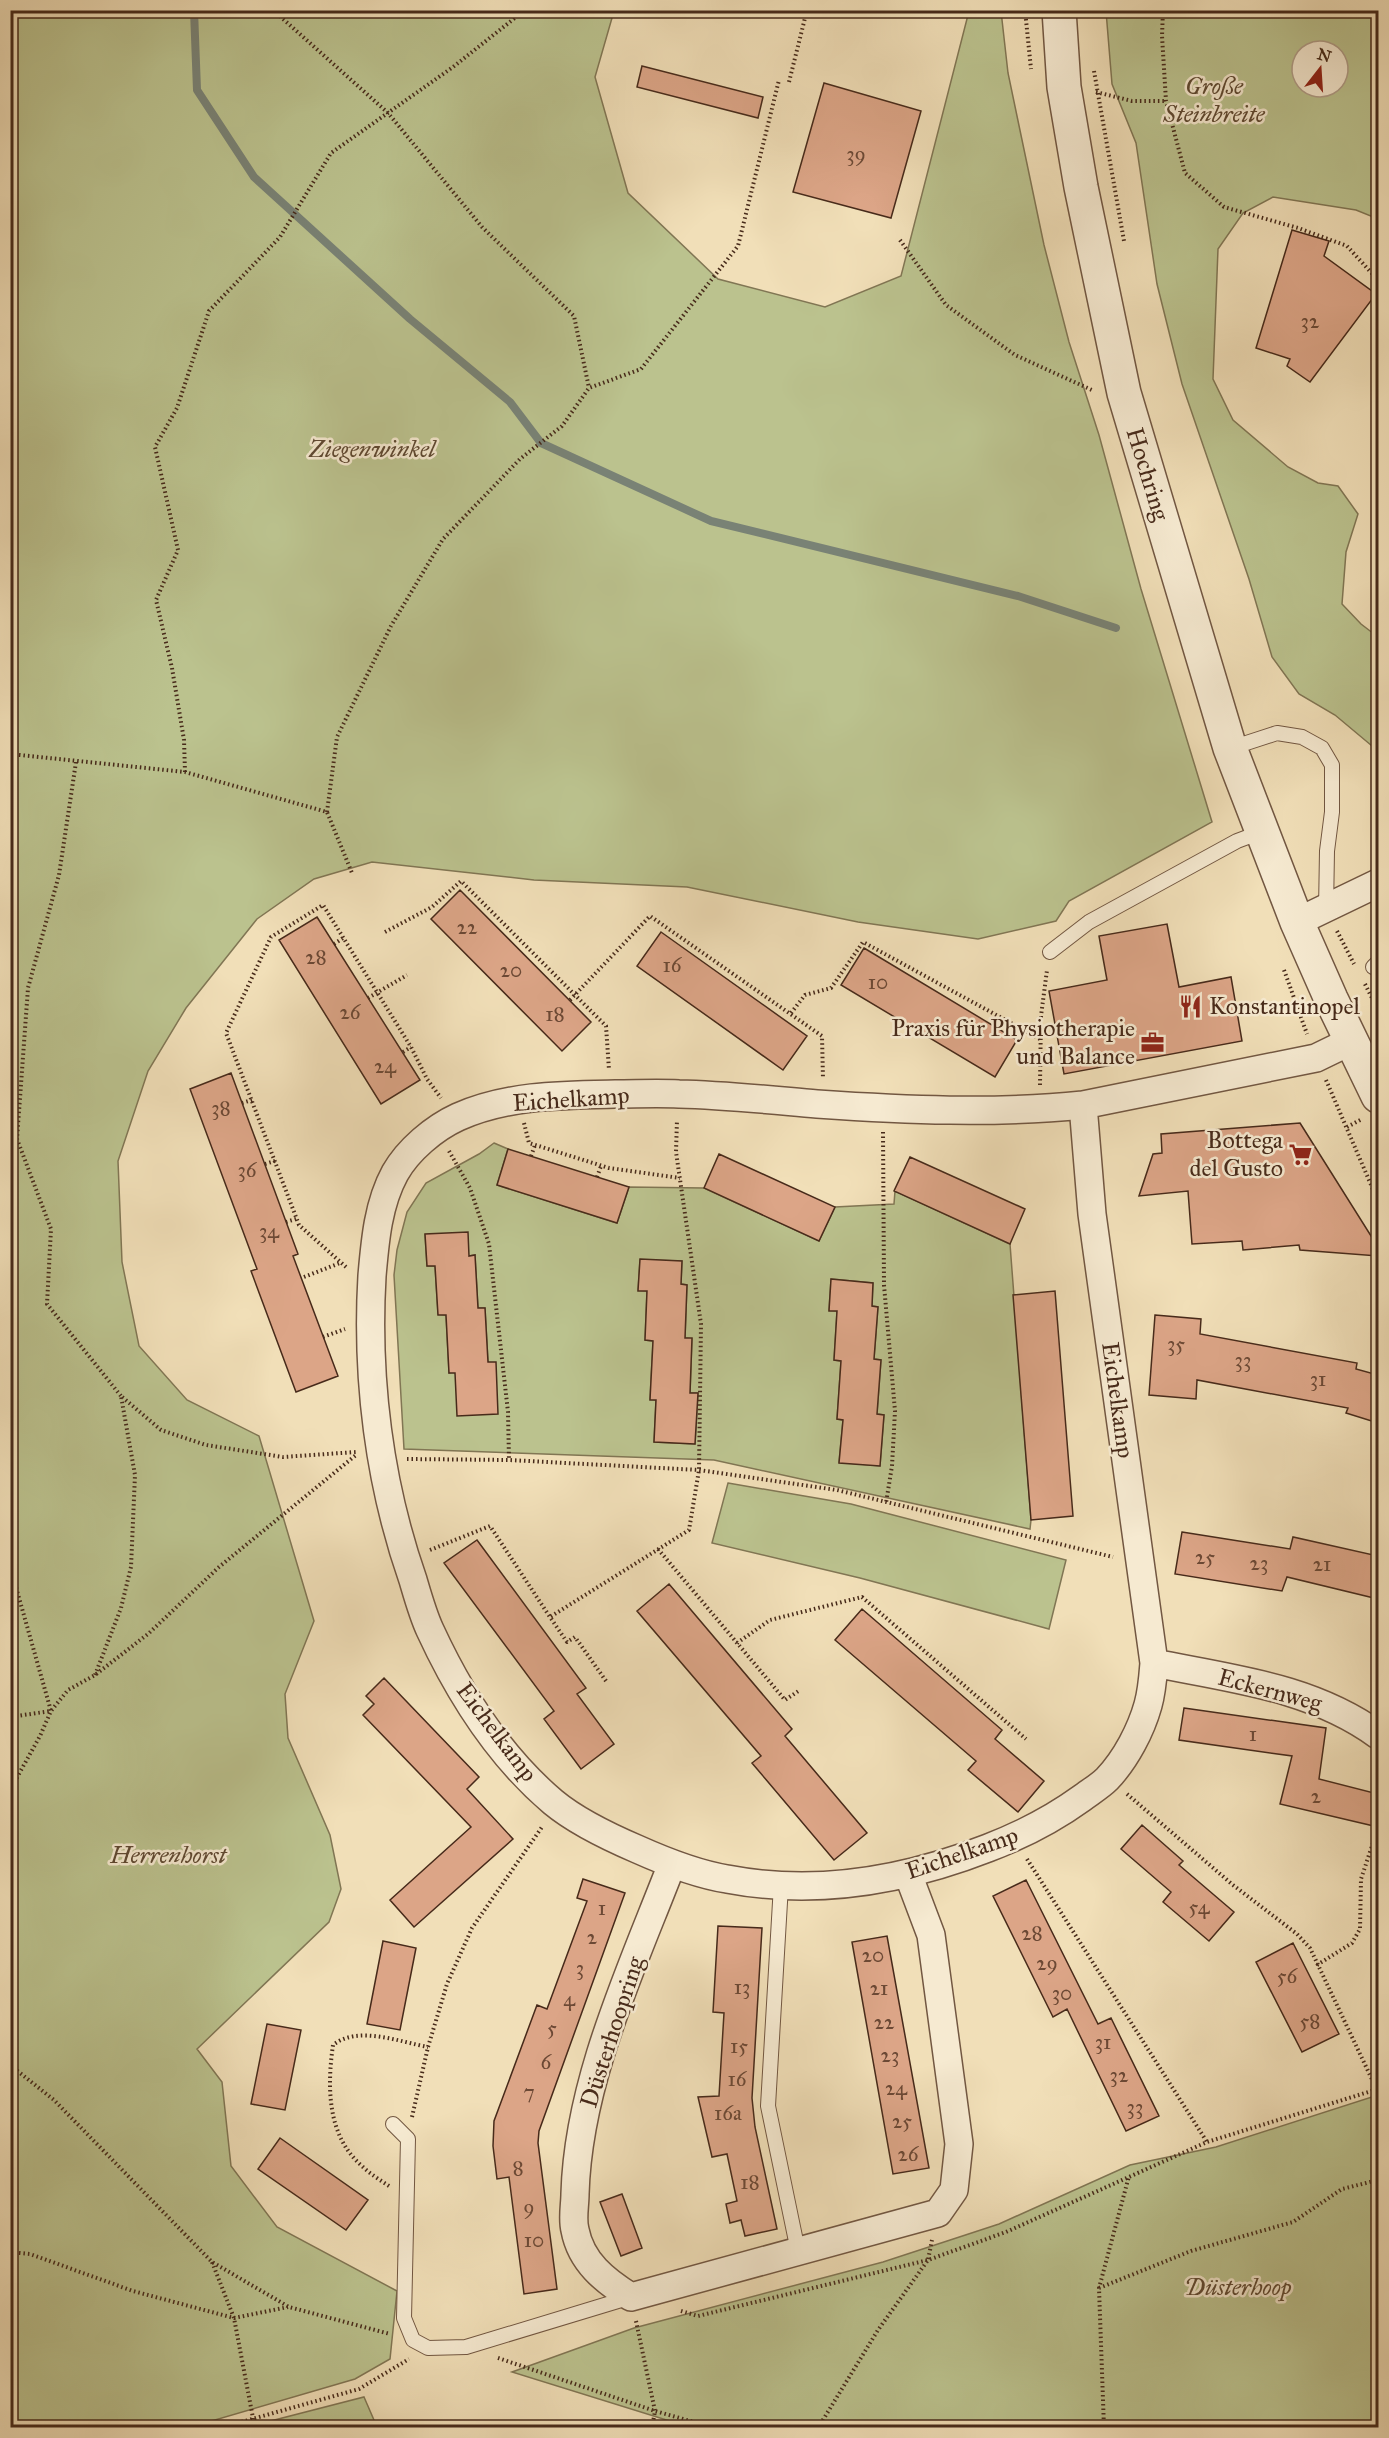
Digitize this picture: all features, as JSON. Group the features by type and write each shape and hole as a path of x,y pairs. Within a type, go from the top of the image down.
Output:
{"street":[{"name":"Hochring","path":"1059,10 1064,87 1081,187 1124,393 1230,748 1261,832 1311,916 1351,1041 1378,1096"},
{"path":"1311,916 1378,883"},
{"name":"Eichelkamp","path":"1083,1105 1092,1214 1155,1663 1150,1701 1134,1741 1108,1778 1059,1814 1014,1838 966,1857 909,1874 834,1885 781,1885 727,1880 672,1864 610,1838 557,1806 515,1765 471,1706 429,1628 398,1537 382,1458 370,1361 373,1273 377,1228 384,1200 397,1170 418,1145 446,1124 480,1109 519,1099 570,1094 679,1094 971,1111 1040,1110 1083,1105 1316,1058 1351,1041"},
{"name":"Eckernweg","path":"1155,1663 1294,1691 1333,1706 1378,1735"},
{"name":"Düsterhoopring","path":"631,2298 607,2283 586,2259 574,2230 576,2176 583,2127 596,2067 672,1864"},
{"path":"631,2298 938,2213 954,2190 959,2145 931,1935 909,1874"}],"lane":[{"path":"1230,748 1277,733 1302,737 1322,748 1332,765 1332,812 1327,851 1311,916"},
{"path":"1050,952 1089,922 1237,841 1261,832"},
{"path":"781,1885 768,2106 798,2251"},
{"path":"393,2124 408,2139 405,2318 413,2340 428,2348 466,2347 631,2298"}],"path":[{"path":"273,10 388,113 482,227 574,316 589,388"},
{"path":"185,772 184,740 172,668 156,600 178,549 155,447 177,408 209,311 280,237 331,153 453,66 525,10"},
{"path":"789,82 807,10"},
{"path":"1024,10 1032,78"},
{"path":"1164,10 1162,36 1166,102 1185,173 1224,207 1298,228 1347,246 1378,280"},
{"path":"1365,10 1378,19"},
{"path":"1093,62 1125,242"},
{"path":"352,873 327,812 337,737 391,626 443,539 520,459 562,426 589,388 640,369 738,246 779,80"},
{"path":"1064,87 1132,101 1166,102"},
{"path":"900,240 946,305 1015,355 1100,394"},
{"path":"10,754 185,772 327,812"},
{"path":"10,1790 51,1712 68,1690 95,1675 148,1634 219,1567 359,1452 284,1457 206,1445 161,1430 121,1396 47,1304 51,1229 17,1139 28,988 59,875 76,762"},
{"path":"385,932 432,907 461,881 606,1026 611,1094"},
{"path":"373,1273 350,1270 299,1226 226,1033 271,937 323,905 411,1047 427,1078 489,1244 508,1412 509,1460"},
{"path":"481,911 486,906"},
{"path":"570,1000 650,916 822,1036 823,1104"},
{"path":"1311,916 1357,970"},
{"path":"334,944 343,938"},
{"path":"791,1013 805,995 831,988 863,942 1040,1039"},
{"path":"525,955 530,950"},
{"path":"1040,1110 1041,1016 1050,952"},
{"path":"368,998 407,975"},
{"path":"1363,980 1378,1010"},
{"path":"403,1052 411,1047"},
{"path":"550,1617 689,1530 699,1470 701,1324 676,1152 679,1094"},
{"path":"519,1099 529,1143 600,1166 680,1178"},
{"path":"242,1103 252,1100"},
{"path":"883,1107 884,1285 894,1411 892,1466 886,1503"},
{"path":"531,1156 535,1145"},
{"path":"265,1164 274,1161"},
{"path":"597,1177 600,1166"},
{"path":"286,1222 296,1219"},
{"path":"304,1276 340,1262"},
{"path":"95,1675 122,1608 131,1567 135,1475 121,1396"},
{"path":"382,1458 509,1460 699,1470 837,1490 1141,1563"},
{"path":"405,1560 489,1526 567,1642 575,1636 606,1681"},
{"path":"658,1549 785,1700 800,1690"},
{"path":"10,1566 51,1712"},
{"path":"737,1643 770,1620 862,1598 1026,1739"},
{"path":"10,1718 51,1712"},
{"path":"675,2310 698,2316 928,2260 1006,2232 1207,2142 1378,2089 1310,1948 1297,1934 1233,1885 1108,1778"},
{"path":"408,2139 428,2047 447,1984 472,1928 557,1806"},
{"path":"1014,1838 1207,2142"},
{"path":"1317,1965 1352,1943 1360,1929 1361,1880 1373,1842"},
{"path":"406,2199 361,2165 340,2140 331,2114 330,2065 333,2045 343,2037 363,2035 428,2047"},
{"path":"10,2065 54,2100 212,2262 289,2307 413,2340"},
{"path":"1104,2427 1099,2288 1129,2176"},
{"path":"1099,2288 1191,2251 1293,2222 1342,2189 1378,2180"},
{"path":"818,2427 878,2330 928,2260 938,2213"},
{"path":"10,2252 30,2254 133,2291 234,2318 289,2307"},
{"path":"212,2262 234,2318 253,2418 252,2427"},
{"path":"631,2298 655,2411 652,2427"},
{"path":"466,2347 655,2411 715,2427"},
{"path":"220,2427 359,2388 428,2348"}],"green space":[{"name":"Ziegenwinkel","path":"11,10 614,11 595,77 628,193 718,279 825,307 901,276 969,11 1001,11 1008,73 1044,245 1069,342 1099,435 1141,589 1212,822 1069,901 1056,921 978,939 858,922 687,887 534,880 372,862 314,879 257,919 186,1008 148,1071 118,1161 122,1262 139,1346 187,1400 259,1436 314,1621 285,1694 288,1738 330,1835 341,1889 329,1922 197,2049 222,2082 231,2166 277,2227 397,2291 390,2359 355,2379 191,2427 11,2427"},
{"name":"Große Steinbreite","path":"1106,11 1378,11 1378,219 1356,210 1273,197 1243,213 1218,249 1213,379 1233,420 1288,467 1318,483 1338,486 1358,514 1346,552 1342,604 1361,624 1378,637 1378,751 1335,715 1299,694 1272,657 1249,579 1182,384 1157,284 1136,143 1112,84"},
{"path":"494,1143 508,1149 497,1185 617,1223 629,1187 704,1188 819,1241 835,1207 894,1204 895,1191 1010,1244 1030,1529 714,1460 404,1449 394,1275 397,1250 407,1212 426,1183 479,1154","holes":["425,1235 469,1256 475,1255 478,1308 485,1308 488,1362 449,1373 446,1315 438,1314 435,1266 427,1266","640,1260 682,1261 681,1284 687,1285 685,1338 692,1339 690,1393 698,1393 695,1444 654,1442 656,1400 650,1399 653,1341 645,1340 647,1291 638,1290","831,1279 873,1283 872,1306 878,1307 874,1359 881,1360 877,1414 884,1415 880,1466 839,1462 843,1420 837,1419 841,1361 834,1360 837,1311 829,1310"]},
{"path":"728,1483 851,1504 1066,1560 1049,1629 860,1578 712,1543"},
{"name":"Düsterhoop","path":"1378,2095 1378,2427 689,2427 512,2372 634,2328 883,2262 999,2224 1130,2165 1216,2147"},
{"path":"364,2397 377,2427 245,2427 255,2425"}],"building":[{"path":"642,66 763,97 758,118 637,87"},
{"path":"824,83 921,111 891,218 793,192"},
{"path":"1292,230 1329,241 1324,256 1376,294 1310,382 1287,366 1290,359 1256,348"},
{"path":"460,890 591,1022 562,1051 431,919"},
{"path":"317,917 420,1080 381,1104 279,940"},
{"path":"1167,924 1179,987 1231,977 1242,1041 1064,1074 1049,991 1107,980 1099,936"},
{"path":"661,932 807,1036 783,1070 637,966"},
{"path":"864,948 1017,1040 995,1077 841,985"},
{"path":"231,1073 298,1254 293,1256 338,1376 296,1392 251,1271 257,1269 190,1089"},
{"path":"1300,1123 1378,1247 1378,1256 1300,1250 1299,1245 1243,1250 1242,1241 1192,1244 1188,1191 1139,1196 1153,1154 1162,1153 1161,1134"},
{"path":"508,1149 629,1187 617,1223 497,1185"},
{"path":"719,1154 835,1207 819,1241 704,1188"},
{"path":"910,1157 1025,1209 1010,1244 894,1191"},
{"path":"468,1232 469,1256 475,1255 478,1308 485,1308 488,1362 496,1362 498,1414 457,1416 455,1373 449,1373 446,1315 438,1315 435,1266 427,1266 425,1234"},
{"path":"640,1259 682,1261 681,1284 687,1285 685,1338 692,1338 690,1393 698,1393 695,1444 654,1442 656,1400 650,1400 653,1341 645,1340 647,1291 638,1291"},
{"path":"831,1279 873,1283 872,1306 878,1307 874,1359 881,1360 877,1414 884,1415 880,1466 839,1463 843,1420 837,1419 841,1361 834,1360 837,1311 829,1311"},
{"path":"1055,1291 1073,1516 1031,1520 1013,1295"},
{"path":"1155,1315 1201,1319 1200,1334 1357,1363 1356,1369 1378,1375 1378,1423 1346,1413 1348,1408 1197,1380 1196,1399 1149,1395"},
{"path":"1182,1532 1290,1549 1293,1537 1378,1556 1378,1599 1287,1577 1282,1591 1175,1574"},
{"path":"477,1540 586,1688 577,1694 614,1744 581,1769 544,1719 554,1711 444,1563"},
{"path":"669,1584 792,1729 785,1736 867,1833 834,1860 752,1763 761,1756 637,1611"},
{"path":"862,1609 1002,1730 995,1739 1044,1781 1018,1812 968,1770 976,1761 835,1640"},
{"path":"384,1678 479,1777 467,1789 513,1839 414,1927 390,1900 471,1827 363,1715 374,1704 366,1696"},
{"path":"1184,1708 1326,1728 1319,1779 1378,1794 1378,1827 1280,1804 1292,1756 1179,1740"},
{"path":"1142,1825 1183,1861 1179,1865 1234,1912 1209,1941 1163,1902 1171,1892 1121,1849"},
{"path":"583,1879 625,1893 539,2131 538,2143 557,2289 524,2294 509,2177 497,2179 493,2146 494,2121 537,2005 547,2009 587,1901 577,1898"},
{"path":"1026,1880 1098,2024 1111,2018 1159,2116 1126,2131 1067,2009 1053,2017 993,1896"},
{"path":"718,1926 762,1928 752,2098 755,2127 777,2229 745,2236 741,2220 730,2223 726,2204 737,2201 727,2154 712,2157 698,2097 719,2096 724,2013 713,2012"},
{"path":"887,1936 929,2168 893,2174 852,1942"},
{"path":"383,1941 416,1948 400,2030 367,2024"},
{"path":"1293,1943 1339,2034 1302,2052 1256,1962"},
{"path":"267,2024 301,2030 285,2110 251,2104"},
{"path":"280,2138 368,2200 346,2230 258,2169"},
{"path":"622,2194 642,2248 621,2256 600,2202"}],"waterway":[{"path":"194,10 197,90 254,177 410,319 510,402 541,443 711,521 1018,596 1116,628"}],"place":[{"name":"Konstantinopel","path":"1191,1006"},
{"name":"Praxis für Physiotherapie und Balance","path":"1153,1042"},
{"name":"Bottega del Gusto","path":"1301,1154"}],"park label":[{"name":"Herrenhorst","path":"168,1855"}]}
